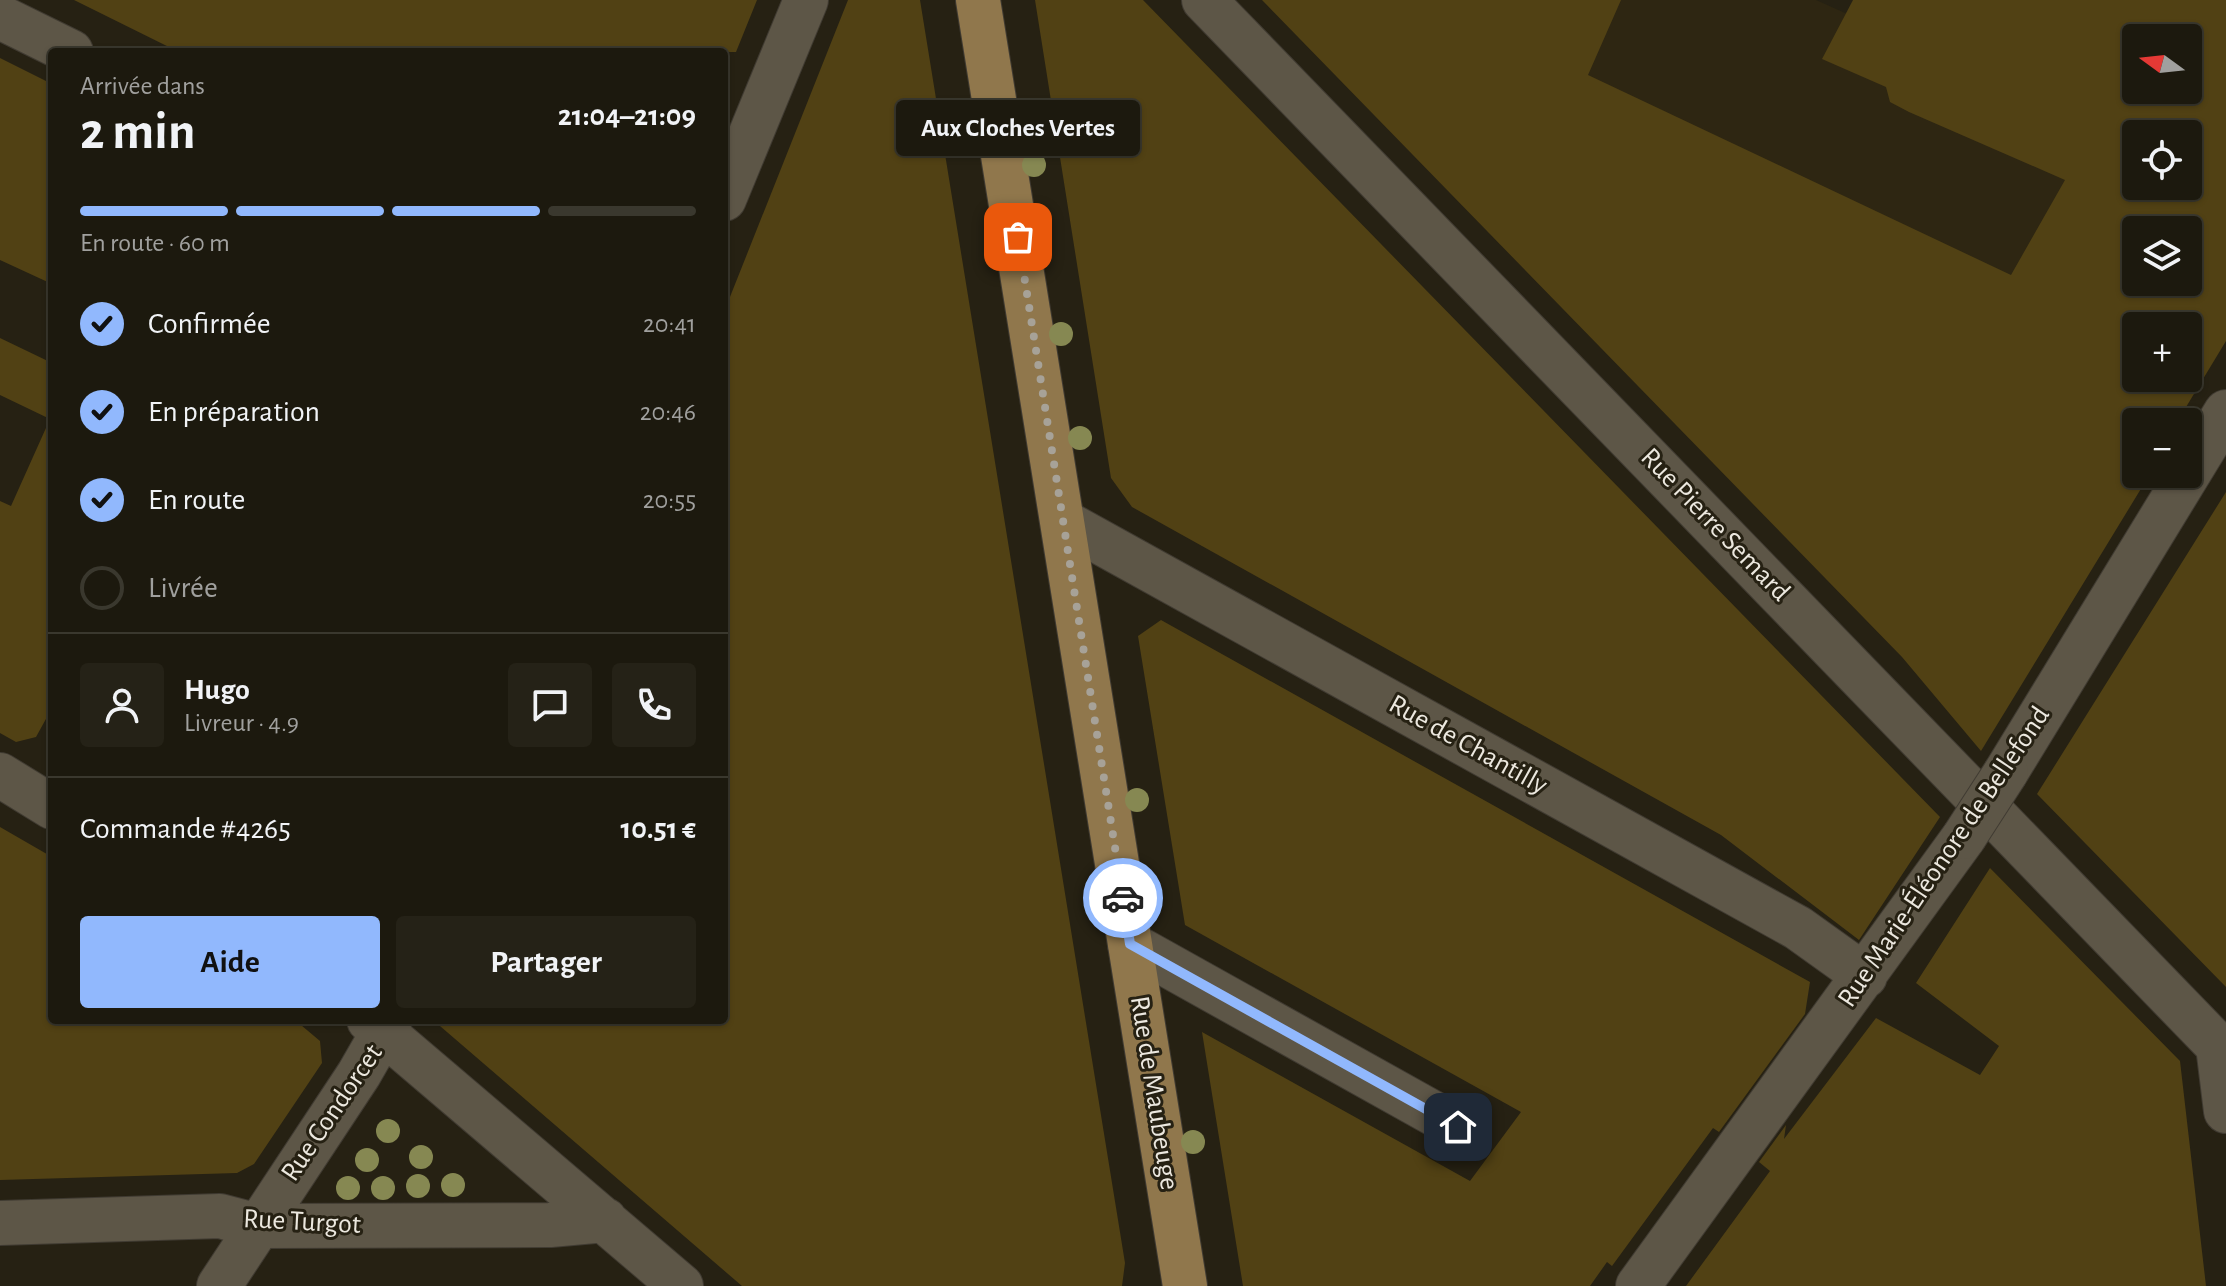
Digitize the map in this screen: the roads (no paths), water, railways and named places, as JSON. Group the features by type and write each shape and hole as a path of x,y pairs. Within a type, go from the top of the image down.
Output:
{"main road":[{"name":"Rue de Maubeuge","path":"978,0 1185,1286"}],"street":[{"path":"728,189 806,0"},
{"name":"Rue Pierre Semard","path":"1204,0 2222,1046"},
{"path":"0,17 63,48"},
{"name":"Rue Marie-Éléonore de Bellefond","path":"1638,1286 1964,837 2226,412"},
{"name":"Rue de Chantilly","path":"1064,522 1798,928 1865,976"},
{"path":"0,775 48,802"},
{"path":"1130,944 1458,1127"},
{"path":"381,1025 681,1286"},
{"name":"Rue Condorcet","path":"219,1286 381,1025"},
{"path":"2222,1046 2226,1111"},
{"name":"Rue Turgot","path":"0,1223 220,1216 258,1226 550,1225 605,1220"}],"place":[{"name":"Aux Cloches Vertes","path":"1018,237"}]}
